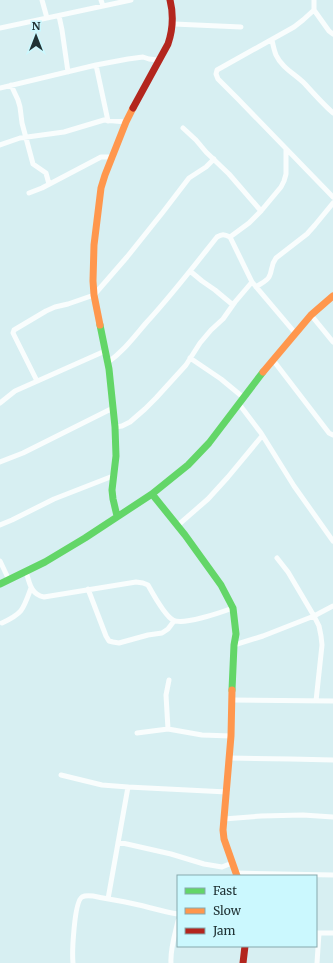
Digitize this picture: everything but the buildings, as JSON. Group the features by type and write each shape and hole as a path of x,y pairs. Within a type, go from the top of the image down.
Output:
{"street":[{"path":"42,0 47,18"},
{"path":"101,0 103,6"},
{"path":"0,28 130,0"},
{"path":"117,516 112,490 112,476 116,456 113,408 107,363 92,281 99,204 105,175 126,122 158,60 168,44 172,33 174,24 170,0"},
{"path":"314,0 314,10 329,31 333,34"},
{"path":"314,10 303,20 272,40 217,70 216,74 218,80 333,197"},
{"path":"59,16 68,72"},
{"path":"174,24 241,26"},
{"path":"272,40 279,61 304,83 322,104 333,113"},
{"path":"0,88 96,65 144,57 158,60"},
{"path":"96,65 108,121"},
{"path":"11,85 20,107 22,123 33,164 46,173 49,184"},
{"path":"0,145 26,137 55,134 104,120 126,122"},
{"path":"183,128 229,174 261,211"},
{"path":"230,237 249,223 281,187 286,174 286,149"},
{"path":"29,193 101,157 113,157"},
{"path":"37,381 14,335 14,330 55,307 94,295 132,251 189,178 206,167 214,159"},
{"path":"256,287 269,278 271,266 276,258 307,234 333,203"},
{"path":"107,363 117,356 129,344 220,235 230,237 252,282 296,334"},
{"path":"190,271 233,304"},
{"path":"115,427 122,426 130,422 146,409 186,365 200,343 226,316 233,304 252,282"},
{"path":"0,584 45,562 85,538 152,494 188,465 209,443 273,360 311,315 333,296"},
{"path":"311,315 333,342"},
{"path":"0,403 8,395 15,391 105,351"},
{"path":"190,358 221,380 241,401 294,486 333,541"},
{"path":"273,360 333,435"},
{"path":"0,462 23,453 113,408"},
{"path":"177,526 208,499 262,436"},
{"path":"0,525 54,499 112,476"},
{"path":"152,494 222,585 233,608 236,634 232,672 231,736 224,818 224,840 236,874 333,875"},
{"path":"277,558 288,572 319,626 322,645 316,701"},
{"path":"0,561 9,580"},
{"path":"26,571 31,588 39,596 44,597 136,582 143,583 148,585 168,616 174,621 180,622 194,620 233,608"},
{"path":"2,623 21,611 31,588"},
{"path":"88,589 106,636 113,642 119,643 162,632 168,629 174,621"},
{"path":"234,645 263,636 314,616 333,606"},
{"path":"168,729 166,695 169,680"},
{"path":"232,700 333,702"},
{"path":"137,733 168,729 202,735 231,736"},
{"path":"229,758 333,760"},
{"path":"61,775 102,785 227,792"},
{"path":"108,899 128,787"},
{"path":"224,818 303,815 333,817"},
{"path":"118,842 171,854 222,868 232,863"},
{"path":"73,963 72,950 75,922 79,899 82,897 88,896 108,899 177,914"},
{"path":"171,963 172,947 177,925"},
{"path":"317,963 317,933 333,934"},
{"path":"243,963 245,947"}],"traffic: fast":[{"path":"100,325 109,369 115,427 116,456 112,490 117,516"},
{"path":"0,584 45,562 85,538 152,494 188,465 209,443 263,372"},
{"path":"152,494 185,535 221,585 233,608 236,634 234,645 232,690"}],"traffic: slow":[{"path":"100,325 94,295 93,281 94,245 101,188 126,122 133,108"},
{"path":"263,372 311,315 333,296"},
{"path":"232,690 231,736 223,830 224,839 237,875"}],"traffic: jam":[{"path":"133,108 168,44 172,22 170,0"},
{"path":"243,963 245,947"}]}
